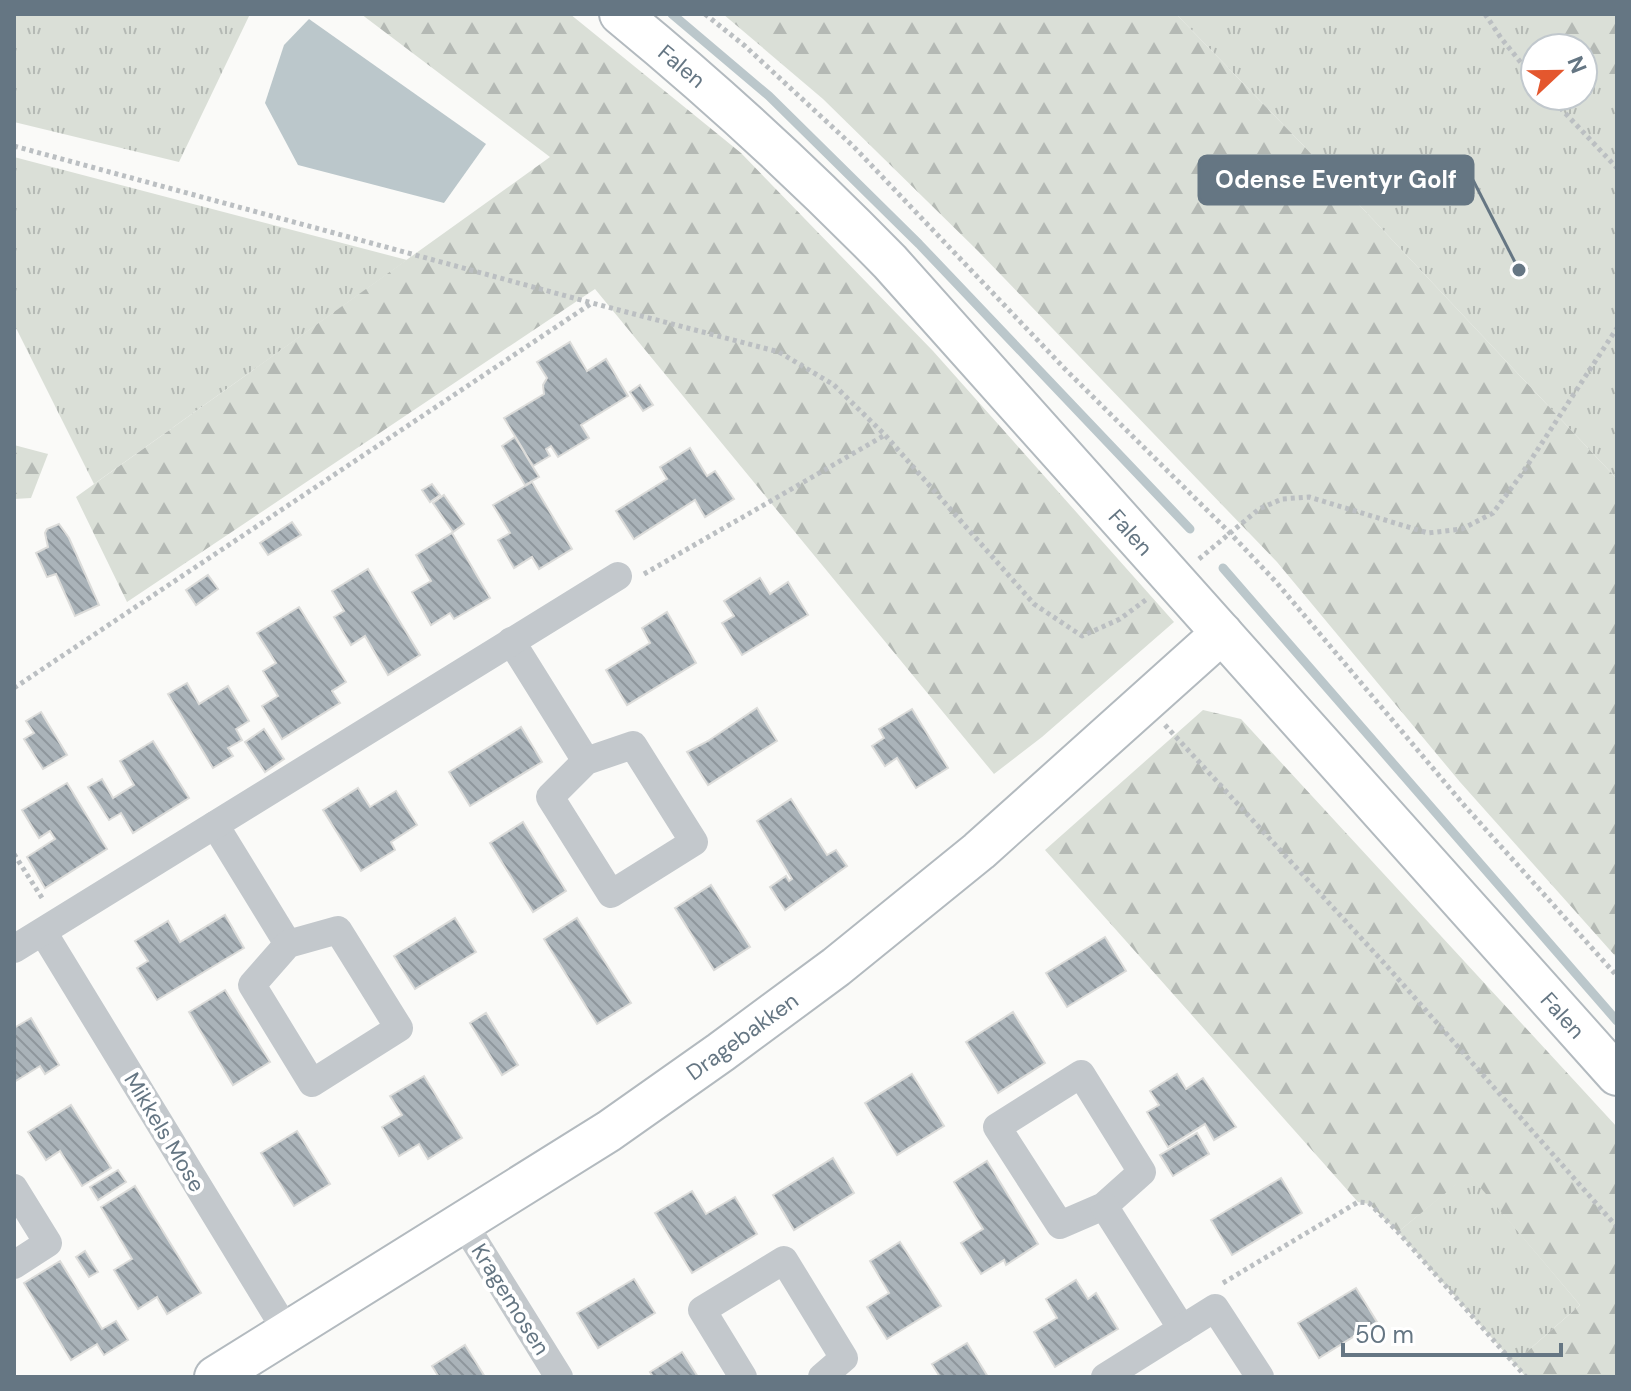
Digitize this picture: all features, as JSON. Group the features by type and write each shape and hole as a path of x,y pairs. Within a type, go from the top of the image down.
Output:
{"street":[{"name":"Falen","path":"620,14 708,87 816,186 890,262 1617,1075"},
{"path":"14,949 618,576"},
{"name":"Dragebakken","path":"215,1377 609,1131 836,967 979,851 1222,633"},
{"path":"511,641 586,761"},
{"path":"633,745 694,842 611,894 550,797 586,761 633,745"},
{"path":"215,825 288,944"},
{"name":"Mikkels Mose","path":"50,927 287,1332"},
{"path":"338,930 399,1028 312,1083 252,985 288,944 338,930"},
{"path":"1081,1074 1142,1172 1104,1206 1060,1225 997,1127 1081,1074"},
{"path":"14,1188 48,1243 14,1265"},
{"path":"1104,1206 1182,1329"},
{"name":"Kragemosen","path":"462,1221 559,1377"},
{"path":"743,1377 702,1310 784,1260 844,1358 822,1377"},
{"path":"1105,1377 1215,1308 1260,1377"}],"path":[{"path":"705,14 745,46 854,147 1065,369 1230,533 1277,583 1463,804 1617,976"},
{"path":"1485,14 1519,60"},
{"path":"1564,112 1617,168"},
{"path":"14,146 779,352 834,385 885,435 1034,604 1082,636 1120,619 1259,509 1282,499 1309,497 1428,533 1462,529 1493,513 1617,328"},
{"path":"14,688 592,303"},
{"path":"618,576 632,581 885,435"},
{"path":"1145,703 1385,964 1617,1227"},
{"path":"14,854 50,927"},
{"path":"1215,1308 1217,1287 1358,1202 1369,1203 1526,1377"}],"green space":[{"path":"14,14 250,14 179,162 14,122"},
{"path":"361,14 570,14 741,153 933,351 1174,622 1042,737 994,774 595,289 127,602 76,497 550,157"},
{"path":"723,14 1176,14 1301,143 1617,479 1617,958 1460,782 1277,562 978,251 823,99"},
{"path":"1176,14 1617,14 1617,479 1301,143"},
{"path":"1533,14 1617,14 1617,102 1599,84 1599,32 1549,32"},
{"path":"14,157 407,260 94,484 14,324"},
{"path":"14,445 48,454 31,498 14,499"},
{"path":"1203,710 1241,719 1617,1127 1617,1377 1526,1377 1514,1363 1580,1305 1469,1174 1398,1232 1369,1204 1358,1202 1045,850"},
{"path":"1469,1173 1580,1305 1514,1363 1398,1232"}],"shaded area":[{"path":"309,19 486,144 444,203 298,165 265,103 284,45"}],"building":[{"path":"570,342 587,371 606,359 628,396 581,425 589,438 558,457 551,446 546,449 550,456 533,466 504,418 544,394 543,385 547,378 537,362"},
{"path":"640,385 653,405 643,411 630,392"},
{"path":"515,437 539,477 525,485 502,446"},
{"path":"690,448 707,476 715,471 734,499 705,517 695,500 634,539 616,511 667,479 660,467"},
{"path":"532,482 572,549 539,569 532,557 514,568 498,540 510,533 493,505"},
{"path":"432,484 440,495 430,502 422,490"},
{"path":"444,495 464,524 453,532 433,503"},
{"path":"292,522 301,535 268,555 260,543"},
{"path":"59,524 69,538 99,605 75,616 56,574 47,577 36,553 48,547 47,529"},
{"path":"452,533 490,598 454,619 450,613 431,625 412,592 431,581 416,555"},
{"path":"368,569 420,655 388,675 365,636 351,645 334,617 344,611 332,591"},
{"path":"208,575 218,589 196,605 186,590"},
{"path":"760,578 770,594 788,582 808,615 742,655 722,623 734,616 724,601"},
{"path":"299,607 346,682 332,691 340,703 282,739 262,706 278,696 263,671 276,663 257,633"},
{"path":"667,612 696,663 627,705 606,670 650,643 642,628"},
{"path":"187,683 199,704 228,686 249,721 236,729 242,740 228,748 233,756 213,768 168,694"},
{"path":"757,708 777,741 708,785 687,752"},
{"path":"912,709 948,768 916,788 897,758 885,766 872,746 884,738 879,729"},
{"path":"41,712 67,755 43,769 24,739 34,733 26,721"},
{"path":"521,727 542,762 470,806 449,772"},
{"path":"264,729 284,759 265,772 245,742"},
{"path":"153,741 189,798 133,833 121,813 109,820 88,787 102,779 113,798 134,785 120,761"},
{"path":"67,783 107,849 45,888 27,857 55,839 50,831 39,838 22,810"},
{"path":"358,788 370,807 396,791 417,825 391,842 395,850 361,871 323,810"},
{"path":"791,799 827,855 836,850 847,866 785,910 770,887 786,876 789,881 792,879 757,821"},
{"path":"523,822 566,891 533,912 490,843"},
{"path":"711,885 750,947 714,970 675,908"},
{"path":"225,915 244,948 157,1000 137,968 148,961 135,941 168,921 180,942"},
{"path":"455,918 476,952 415,989 394,956"},
{"path":"577,918 631,1003 597,1024 544,939"},
{"path":"1105,937 1126,971 1067,1007 1046,973"},
{"path":"225,990 270,1062 233,1085 189,1012"},
{"path":"1013,1012 1045,1063 998,1093 966,1042"},
{"path":"486,1013 518,1065 502,1075 470,1023"},
{"path":"31,1018 59,1065 45,1074 40,1066 14,1082 14,1028"},
{"path":"912,1074 944,1126 897,1155 865,1103"},
{"path":"1177,1074 1186,1089 1203,1078 1236,1127 1214,1140 1205,1124 1168,1147 1147,1112 1159,1105 1150,1091"},
{"path":"424,1076 462,1138 428,1159 419,1144 399,1156 382,1127 402,1115 390,1096"},
{"path":"71,1105 111,1168 82,1186 60,1151 46,1160 28,1132"},
{"path":"297,1131 330,1184 294,1206 261,1153"},
{"path":"1197,1133 1209,1154 1173,1176 1160,1155"},
{"path":"833,1158 854,1193 794,1230 773,1195"},
{"path":"987,1161 1038,1244 1006,1265 1004,1260 981,1274 961,1243 983,1229 954,1182"},
{"path":"118,1170 126,1182 98,1200 90,1187"},
{"path":"1281,1178 1302,1213 1232,1255 1211,1220"},
{"path":"135,1186 201,1293 167,1314 157,1297 138,1309 114,1270 132,1259 101,1207"},
{"path":"692,1191 706,1214 735,1197 757,1234 692,1273 655,1213"},
{"path":"900,1242 941,1306 887,1339 867,1307 889,1293 870,1261"},
{"path":"85,1251 98,1272 89,1277 76,1257"},
{"path":"60,1261 102,1329 116,1321 128,1340 104,1355 97,1344 71,1360 24,1283"},
{"path":"634,1279 655,1313 598,1348 577,1313"},
{"path":"1076,1280 1088,1299 1096,1293 1118,1329 1055,1367 1034,1332 1057,1318 1046,1299"},
{"path":"1356,1288 1377,1322 1319,1358 1298,1323"},
{"path":"967,1343 988,1377 940,1377 932,1364"},
{"path":"465,1345 485,1377 439,1377 432,1366"},
{"path":"682,1352 698,1377 653,1377 650,1372"}],"waterway":[{"path":"672,14 769,96 919,244 1190,529"},
{"path":"1223,568 1617,1021"}],"place":[{"name":"Odense Eventyr Golf","path":"1519,270"}]}
